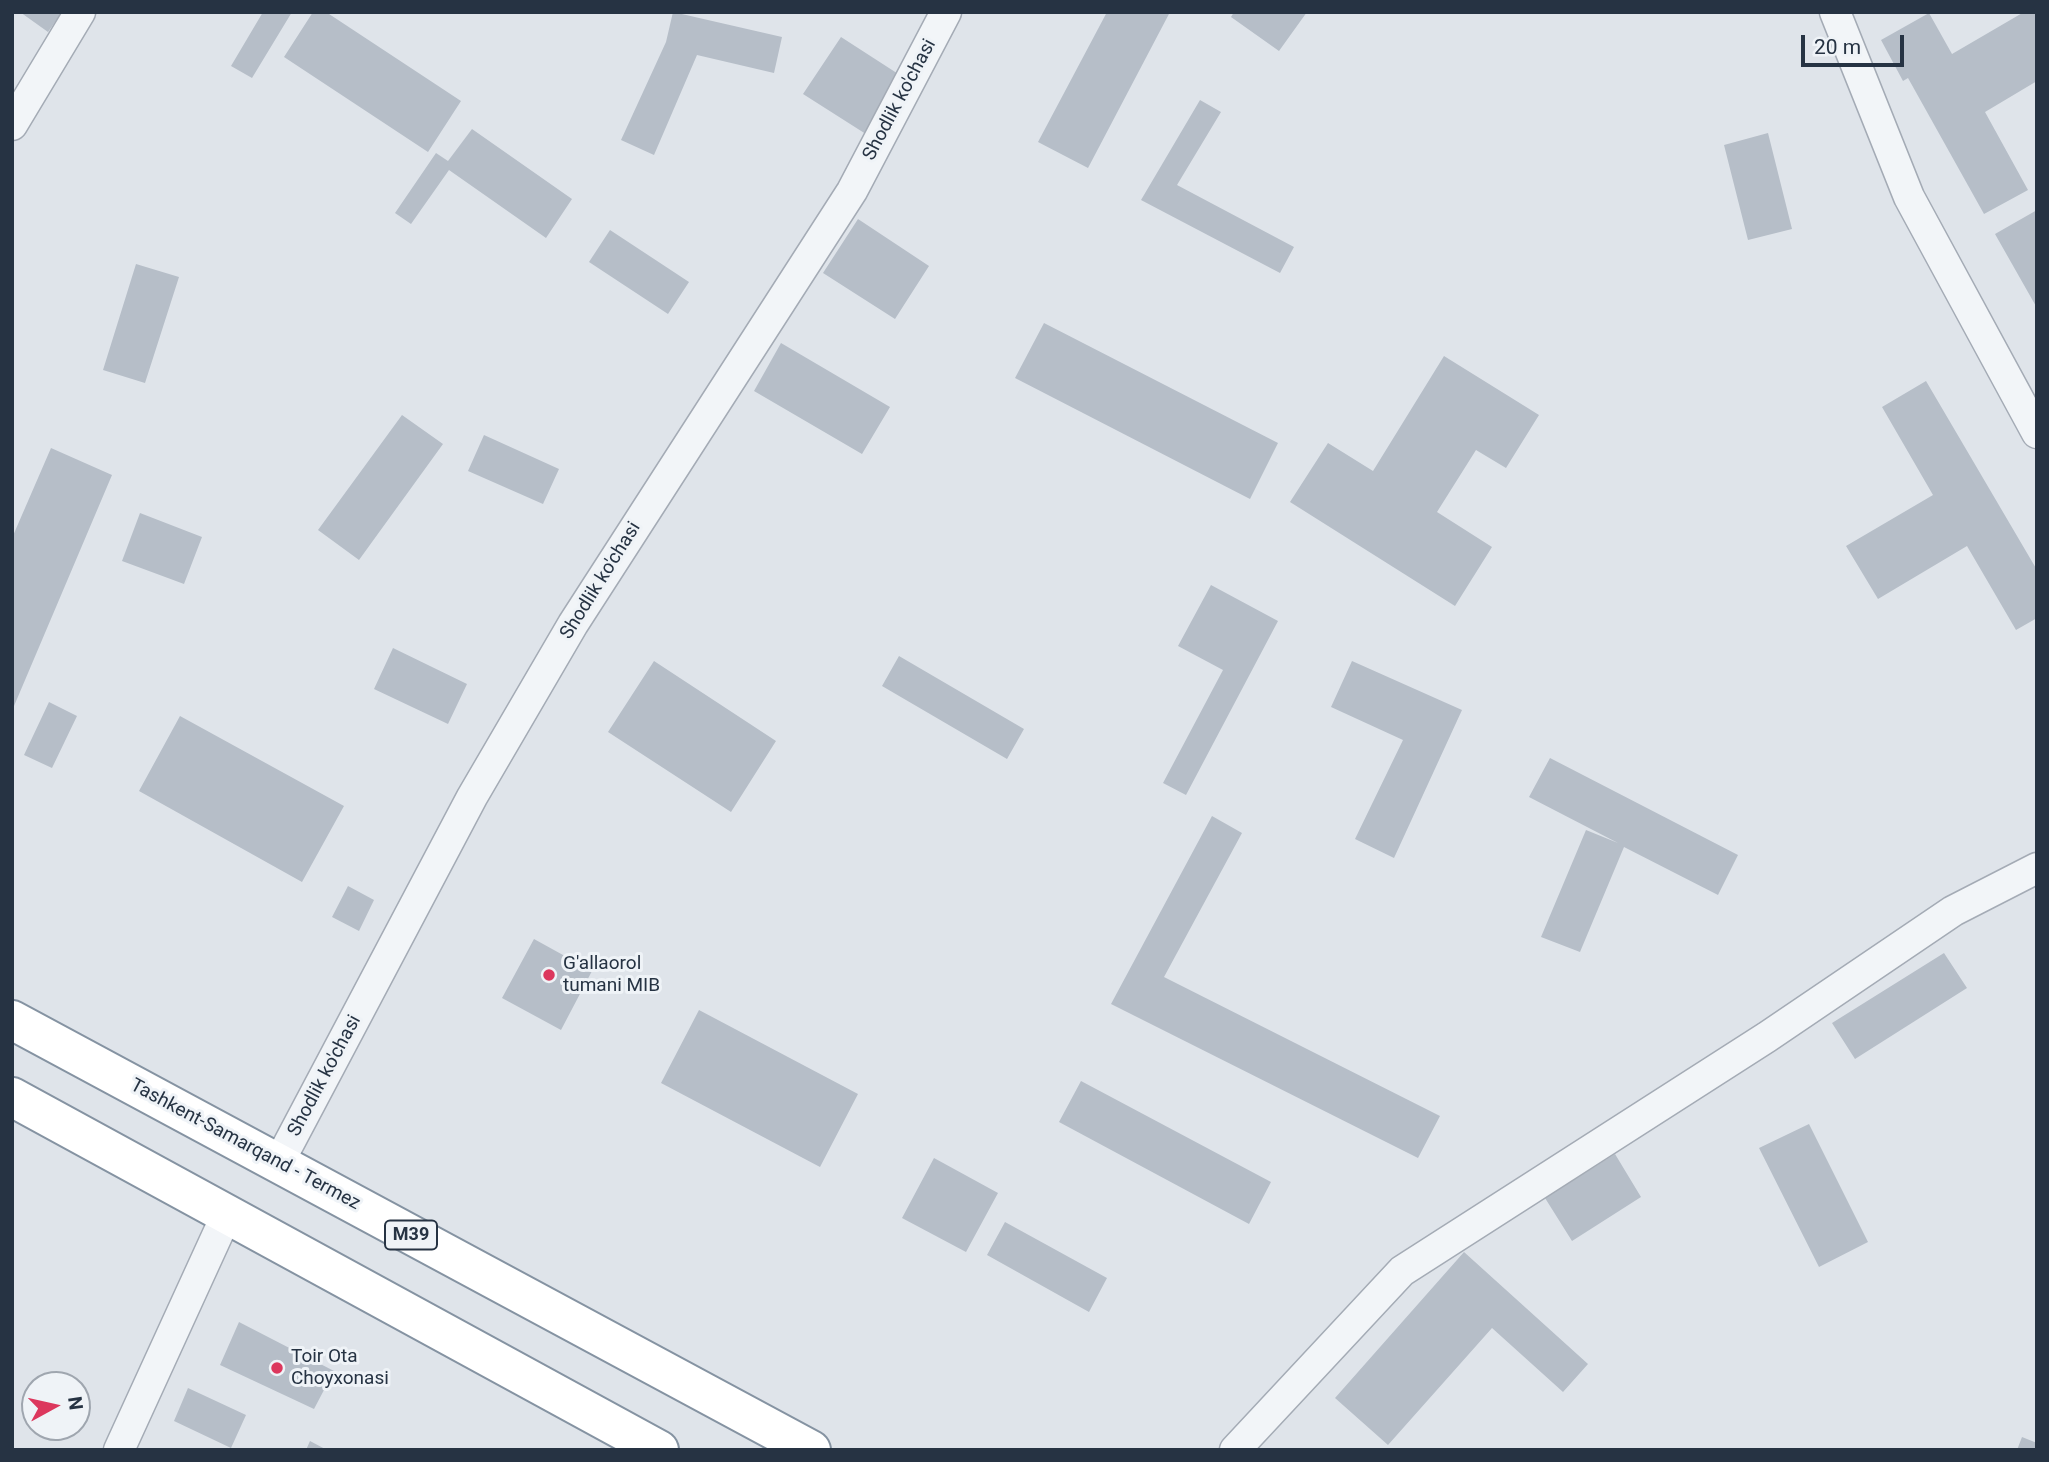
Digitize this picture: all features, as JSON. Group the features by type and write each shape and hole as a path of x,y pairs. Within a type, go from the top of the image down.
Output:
{"highway":[{"name":"Tashkent-Samarqand - Termez","path":"12,1020 811,1450"},
{"path":"12,1097 659,1450"}],"street":[{"path":"12,125 80,12"},
{"name":"Shodlik ko'chasi","path":"278,1164 472,797 573,624 852,191 946,12"},
{"path":"1835,12 1909,197 2037,433"},
{"path":"1236,1450 1402,1271 1767,1037 1953,911 2037,868"},
{"path":"119,1450 227,1214"}],"building":[{"path":"20,12 62,12 48,32"},
{"path":"263,12 292,12 252,78 231,66"},
{"path":"313,12 326,12 461,101 428,152 284,57"},
{"path":"673,12 782,37 774,73 697,55 654,155 621,140 666,42"},
{"path":"1107,12 1170,12 1088,168 1038,142"},
{"path":"1234,12 1307,12 1279,51 1231,17"},
{"path":"2024,12 2037,12 2037,81 1985,112 2028,190 1984,214 1908,78 1903,81 1881,40 1929,13 1952,54"},
{"path":"841,37 906,79 869,136 803,94"},
{"path":"1200,100 1221,112 1177,185 1294,247 1280,273 1141,200"},
{"path":"472,129 572,199 546,238 449,170 411,224 395,213 436,153 448,161"},
{"path":"1768,133 1792,229 1748,240 1724,145"},
{"path":"2037,210 2037,308 1995,234"},
{"path":"858,219 929,266 895,319 823,273"},
{"path":"610,230 689,282 668,314 589,262"},
{"path":"136,264 179,277 145,383 103,370"},
{"path":"1044,323 1278,443 1250,499 1015,378"},
{"path":"781,343 890,407 862,454 754,391"},
{"path":"1444,356 1539,415 1506,468 1476,450 1437,512 1492,547 1455,606 1290,502 1328,443 1373,471"},
{"path":"1926,381 2037,570 2037,618 2016,630 1967,546 1878,599 1846,546 1933,495 1882,407"},
{"path":"402,415 443,444 359,560 318,530"},
{"path":"484,435 559,469 543,504 468,471"},
{"path":"51,448 112,475 14,706 12,538"},
{"path":"140,513 202,537 184,584 122,561"},
{"path":"1211,585 1278,621 1186,795 1163,783 1223,670 1178,646"},
{"path":"393,648 467,684 448,724 374,689"},
{"path":"899,656 1024,729 1007,759 882,686"},
{"path":"654,661 776,741 731,812 608,732"},
{"path":"1352,661 1462,710 1394,858 1355,839 1403,740 1331,707"},
{"path":"49,702 77,716 52,768 24,755"},
{"path":"180,716 344,806 302,882 139,791"},
{"path":"1550,758 1738,855 1718,895 1624,847 1580,952 1541,937 1586,830 1618,843 1529,797"},
{"path":"1212,816 1242,833 1164,977 1440,1116 1418,1158 1111,1004"},
{"path":"348,886 374,900 359,931 332,917"},
{"path":"534,939 592,971 561,1030 502,998"},
{"path":"1944,953 1967,988 1855,1059 1832,1023"},
{"path":"699,1010 858,1094 820,1167 661,1083"},
{"path":"1081,1081 1271,1182 1249,1224 1059,1122"},
{"path":"1809,1124 1868,1242 1819,1267 1759,1148"},
{"path":"1615,1154 1641,1197 1572,1241 1545,1198"},
{"path":"934,1158 998,1193 966,1252 902,1218"},
{"path":"1005,1222 1107,1278 1089,1312 987,1255"},
{"path":"1464,1252 1588,1364 1563,1392 1492,1328 1388,1445 1335,1398"},
{"name":"Toir Ota Choyxonasi","path":"239,1322 334,1371 314,1409 220,1365"},
{"path":"188,1388 246,1415 231,1448 174,1421"},
{"path":"2022,1437 2037,1443 2037,1450 2017,1450"},
{"path":"310,1441 327,1450 306,1450"}],"place":[{"name":"G'allaorol tumani MIB","path":"549,975"},
{"name":"Toir Ota Choyxonasi","path":"277,1368"}]}
